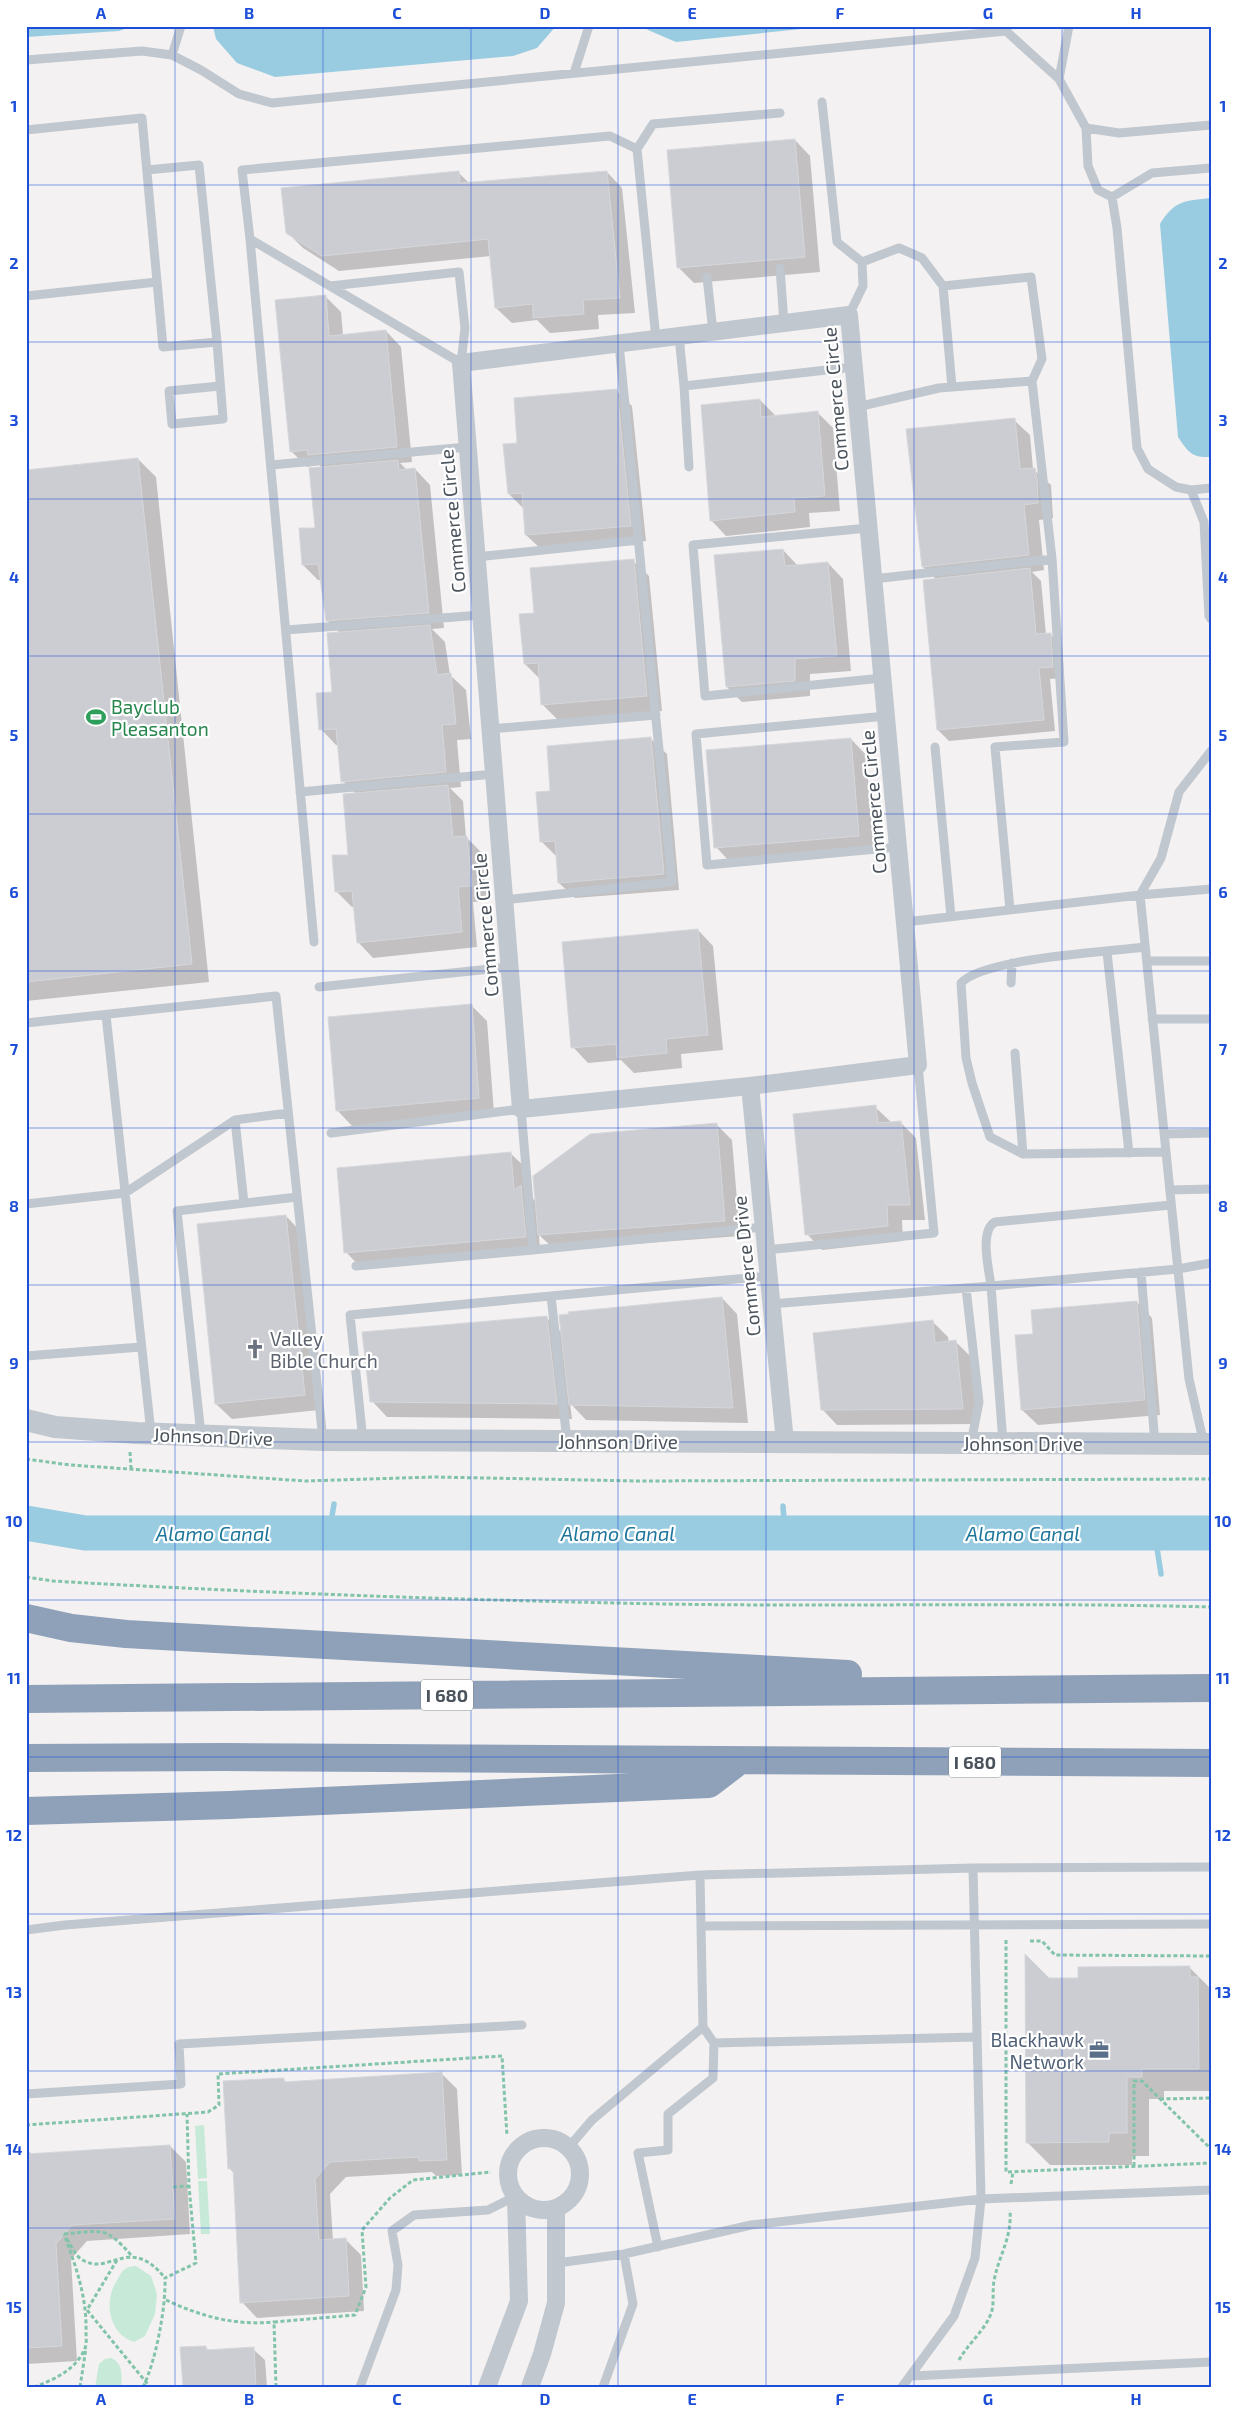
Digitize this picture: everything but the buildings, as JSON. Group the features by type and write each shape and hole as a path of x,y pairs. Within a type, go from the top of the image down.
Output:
{"highway":[{"path":"26,1618 71,1628 126,1634 848,1674 868,1691"},
{"name":"I 680","path":"26,1698 1211,1688"},
{"name":"I 680","path":"26,1758 224,1757 1211,1763"},
{"path":"26,1811 230,1805 709,1784 739,1761"},
{"path":"26,1827 230,1805"}],"street":[{"name":"Commerce Circle","path":"521,1109 461,363 849,315 918,1065"},
{"path":"521,1109 750,1086 918,1065"},
{"name":"Commerce Drive","path":"750,1086 785,1442"},
{"name":"Johnson Drive","path":"26,1420 55,1427 151,1433 362,1441 1208,1444"},
{"path":"550,2138 568,2148 579,2163 580,2177 577,2190 568,2202 556,2209 542,2211 528,2207 516,2197 509,2185 508,2170 513,2156 523,2145 536,2139 550,2138"},
{"path":"487,2387 519,2301 516,2197"},
{"path":"530,2387 542,2354 556,2303 556,2209"}],"lane":[{"path":"172,55 181,26"},
{"path":"574,73 589,26"},
{"path":"1059,79 1069,26"},
{"path":"26,60 142,51 172,55 239,94 272,102 1007,29 1059,79 1086,128 1088,166 1098,190 1112,198"},
{"path":"822,102 837,242 862,262 863,286 849,315"},
{"path":"656,339 637,149 653,124 780,113"},
{"path":"26,130 142,118 164,347 217,342"},
{"path":"1086,128 1119,133 1211,125"},
{"path":"314,942 250,239 242,170 610,136 637,149"},
{"path":"147,170 198,165 217,342 223,419 172,424 169,391 220,386"},
{"path":"1112,198 1152,173 1211,168"},
{"path":"1112,198 1117,228 1137,448 1148,469 1176,487 1191,490 1211,488"},
{"path":"250,239 461,363 465,328 459,272 330,286"},
{"path":"862,262 885,255 899,248 922,258 943,286 952,387"},
{"path":"780,268 784,323"},
{"path":"707,277 713,332"},
{"path":"943,286 1032,277 1042,358 1032,381 1052,559 1064,742 995,747 1010,910"},
{"path":"26,296 158,282"},
{"path":"679,336 689,468"},
{"path":"504,900 672,882 619,344"},
{"path":"684,386 853,366"},
{"path":"857,407 952,387 1032,381"},
{"path":"271,465 467,447"},
{"path":"1191,490 1204,522 1209,616 1211,619"},
{"path":"868,528 693,546 705,696 882,678"},
{"path":"476,557 639,540"},
{"path":"873,579 1052,559"},
{"path":"286,630 481,615"},
{"path":"490,729 656,715"},
{"path":"886,716 696,734 707,865 898,847"},
{"path":"935,747 951,917"},
{"path":"1208,1444 1188,1379 1140,895 1160,858 1179,792 1211,752"},
{"path":"300,792 494,774"},
{"path":"905,922 1140,895 1211,889"},
{"path":"1145,948 1012,963 967,976 961,983 966,1058 972,1083 990,1137 1023,1154 1166,1152"},
{"path":"1107,952 1129,1153"},
{"path":"1146,961 1211,961"},
{"path":"1011,983 1012,963"},
{"path":"319,987 509,967"},
{"path":"26,1023 276,996 324,1440"},
{"path":"106,1015 151,1433"},
{"path":"1152,1020 1211,1019"},
{"path":"1015,1052 1023,1154"},
{"path":"766,1250 934,1233 918,1065"},
{"path":"331,1133 521,1109 533,1250"},
{"path":"26,1204 124,1193 235,1120 288,1113"},
{"path":"235,1120 244,1203"},
{"path":"1164,1134 1211,1133"},
{"path":"1170,1190 1211,1189"},
{"path":"201,1435 177,1211 297,1198"},
{"path":"1003,1443 986,1236 988,1228 995,1222 1171,1205"},
{"path":"356,1266 764,1227"},
{"path":"771,1304 1178,1269 1211,1264"},
{"path":"1142,1272 1155,1444"},
{"path":"362,1441 350,1315 769,1276"},
{"path":"966,1288 979,1402 971,1443"},
{"path":"551,1296 567,1441"},
{"path":"26,1356 141,1347"},
{"path":"26,1930 74,1924 700,1875 973,1868 1211,1867"},
{"path":"902,2387 954,2316 976,2258 980,2199 973,1868"},
{"path":"658,2246 638,2153 668,2150 668,2114 712,2078 714,2043 703,2027 700,1875"},
{"path":"701,1926 1211,1924"},
{"path":"26,2094 181,2084 179,2044 522,2025"},
{"path":"568,2148 592,2120 703,2027"},
{"path":"714,2043 977,2037"},
{"path":"557,2263 624,2254 751,2225 980,2199 1211,2190"},
{"path":"360,2387 396,2290 398,2265 392,2231 414,2215 488,2210 516,2197"},
{"path":"603,2387 633,2304 624,2254"},
{"path":"911,2376 1211,2362"}],"path":[{"path":"26,1459 70,1465 305,1481 434,1477 639,1481 1211,1480"},
{"path":"26,1577 63,1581 290,1594 665,1604 1083,1604 1211,1607"},
{"path":"1014,1940 1005,1940 1006,2172 1211,2162"},
{"path":"1023,1940 1042,1941 1055,1955 1211,1956"},
{"path":"26,2126 208,2112 219,2105 218,2074 502,2056 507,2136"},
{"path":"1134,2166 1134,2081 1142,2081 1211,2149"},
{"path":"1160,2099 1211,2098"},
{"path":"165,2278 196,2263 189,2186 187,2114"},
{"path":"166,2300 194,2313 221,2320 256,2324 355,2315 366,2286 362,2230 390,2198 413,2180 491,2172"},
{"path":"947,2374 991,2314 994,2282 1011,2228 1009,2198 1013,2172"},
{"path":"173,2187 189,2186"},
{"path":"64,2234 97,2230 115,2237 132,2255 154,2264 165,2278 166,2300 156,2345 143,2387"},
{"path":"64,2234 80,2258 96,2263 117,2260 132,2255"},
{"path":"64,2234 82,2284 87,2310 86,2347 80,2387"},
{"path":"87,2310 117,2260"},
{"path":"87,2310 150,2387"},
{"path":"274,2322 276,2387"},
{"path":"34,2387 56,2380 70,2368 86,2347"}],"green space":[{"path":"204,2125 207,2178 198,2179 195,2126"},
{"path":"198,2181 207,2181 210,2234 201,2234"},
{"path":"136,2266 151,2276 157,2294 155,2314 145,2336 134,2342 118,2332 111,2315 110,2306 113,2287 121,2274 127,2268"},
{"path":"111,2358 120,2366 121,2387 95,2387 99,2364 105,2359"}],"water":[{"path":"26,26 133,26 119,31 26,37"},
{"path":"213,26 556,26 537,48 513,56 275,77 237,63 216,39"},
{"path":"644,26 831,26 676,42 648,30"},
{"path":"1211,198 1211,457 1205,457 1191,453 1178,437 1160,224 1170,210 1181,203"}],"waterway":[{"path":"329,1534 334,1504"},
{"path":"783,1506 785,1534"},
{"name":"Alamo Canal","path":"26,1523 85,1533 1211,1533"},
{"path":"1155,1535 1161,1574"}],"place":[{"name":"Bayclub Pleasanton","path":"96,717"},
{"name":"Valley Bible Church","path":"255,1349"},
{"name":"Blackhawk Network","path":"1099,2050"}]}
